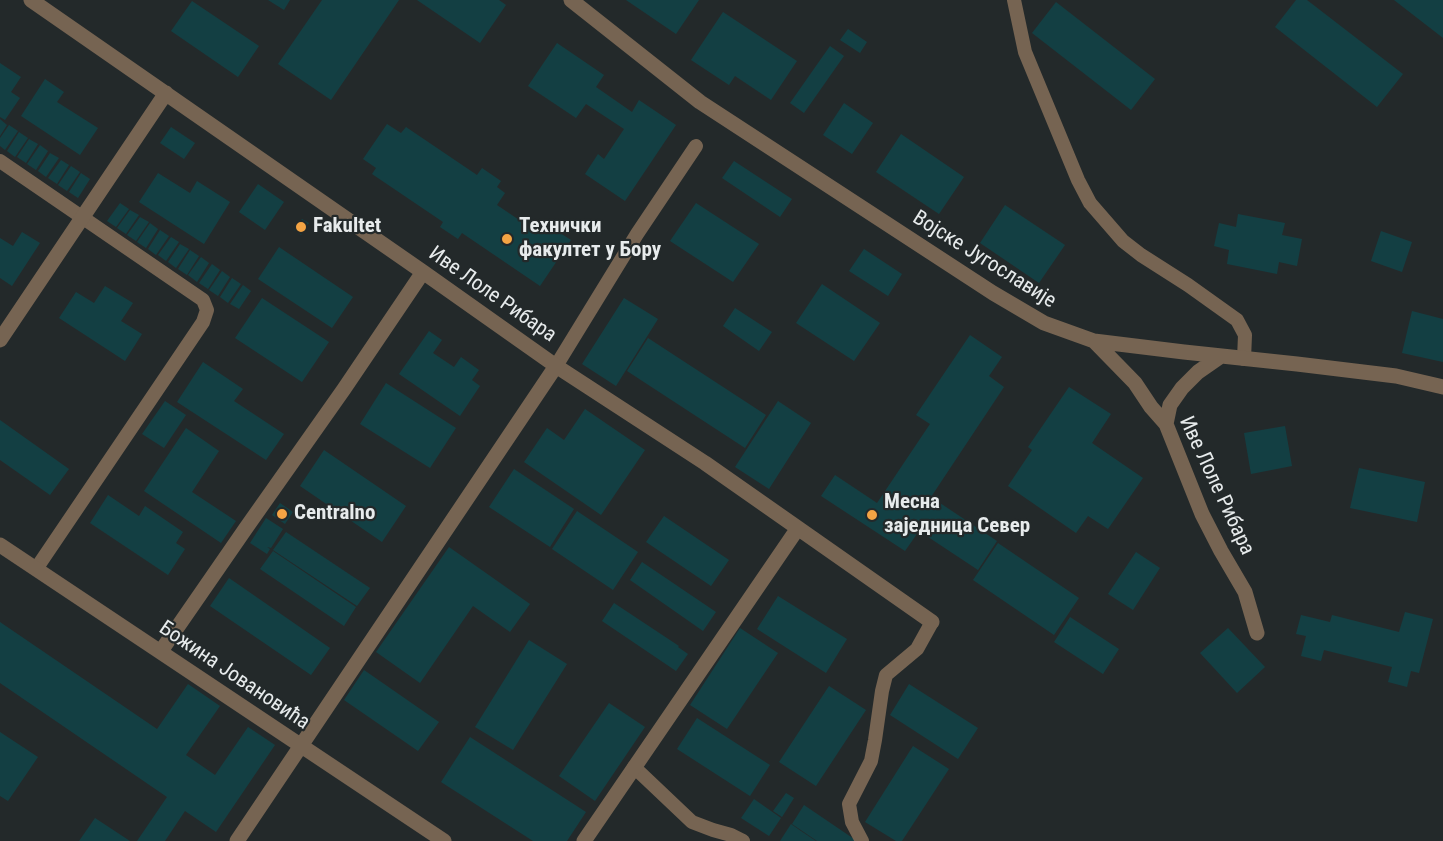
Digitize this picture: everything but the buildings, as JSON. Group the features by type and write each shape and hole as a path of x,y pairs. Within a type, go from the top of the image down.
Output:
{"street":[{"name":"Иве Лоле Рибара","path":"31,0 47,4 166,93 556,366 705,463 932,622"},
{"name":"Војске Југославије","path":"571,0 700,102 993,293 1044,323 1094,341 1396,376 1443,387"},
{"path":"0,340 166,93"},
{"path":"161,651 423,272"},
{"name":"Иве Лоле Рибара","path":"1094,341 1135,383 1166,424 1202,514 1245,592 1257,633"},
{"path":"1166,424 1170,405 1182,388 1198,372 1221,356"},
{"path":"237,841 556,366"},
{"path":"584,841 798,528"},
{"name":"Божина Јовановића","path":"0,545 444,841"}],"lane":[{"path":"1014,0 1025,52 1078,180 1090,203 1123,241 1237,320 1245,335 1244,359"},
{"path":"556,366 637,234 696,146"},
{"path":"0,161 203,300 207,310 202,322 36,569"},
{"path":"862,841 852,822 849,804 871,761 886,675 916,648 932,622"},
{"path":"634,767 692,822 743,841"}],"place":[{"name":"Fakultet","path":"301,227"},
{"name":"Технички факултет у Бору","path":"507,239"},
{"name":"Centralno","path":"282,514"},
{"name":"Месна заједница Север","path":"872,515"}]}
